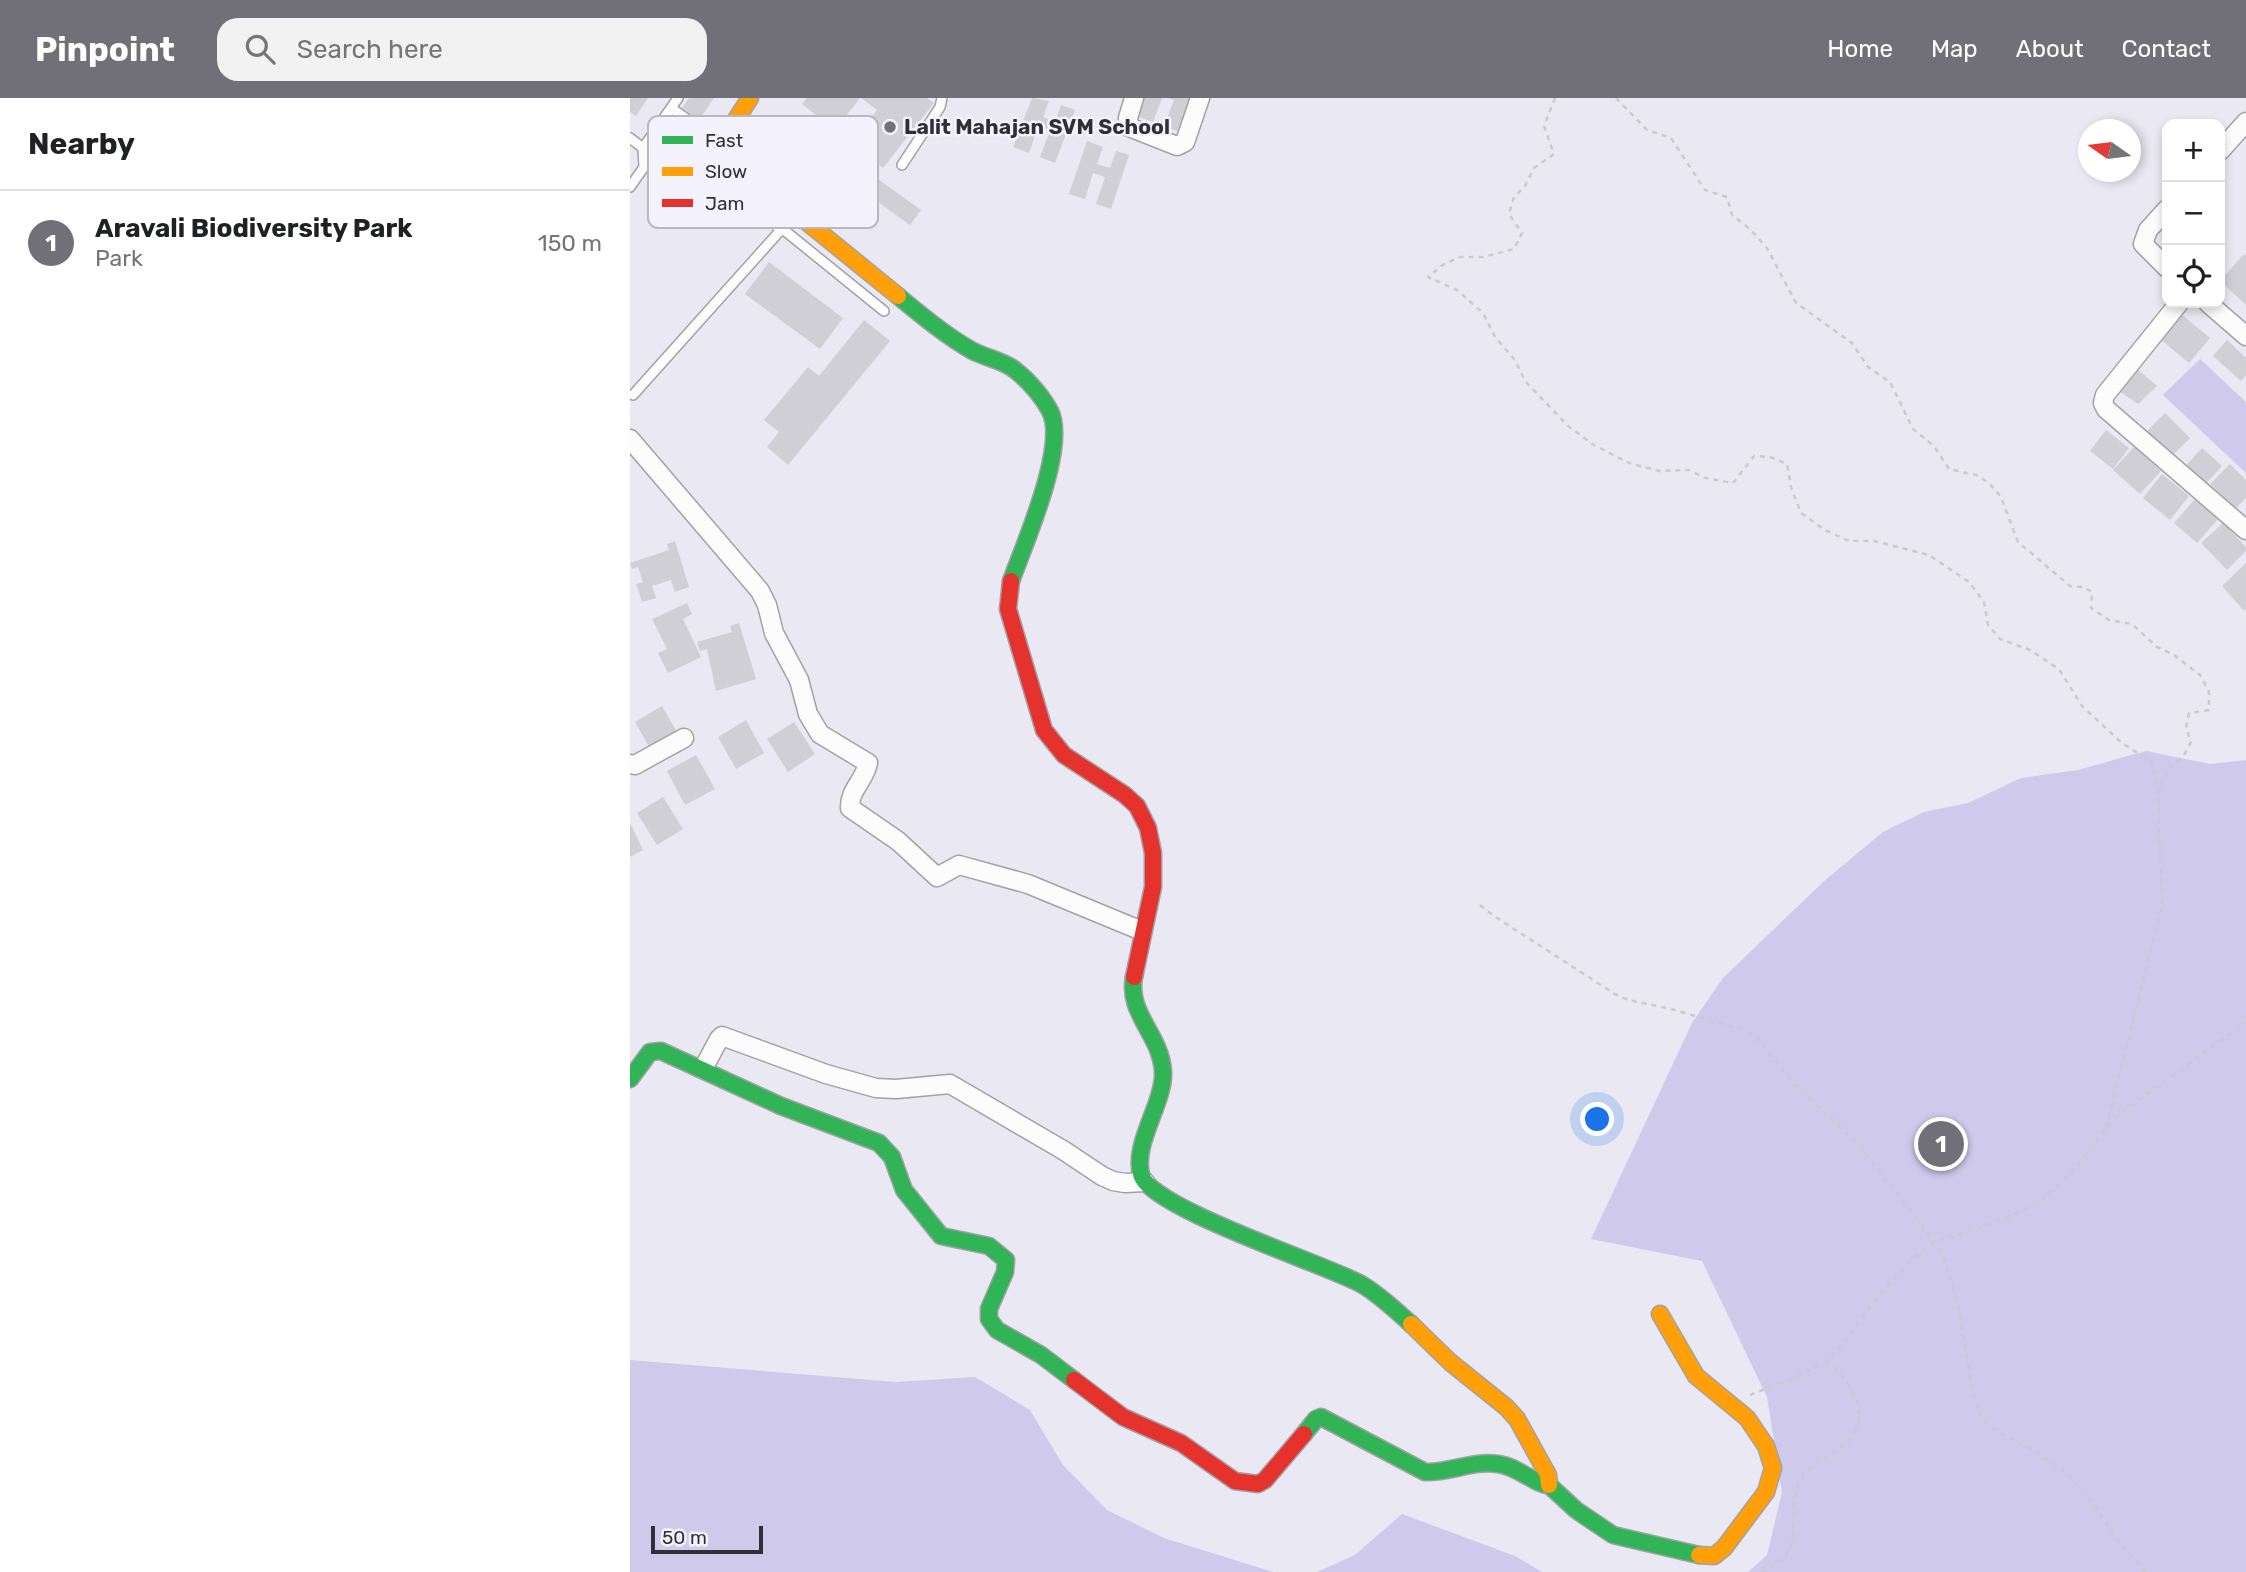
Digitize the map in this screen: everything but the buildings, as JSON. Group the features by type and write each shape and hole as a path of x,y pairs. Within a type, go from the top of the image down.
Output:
{"street":[{"path":"738,116 750,98"},
{"path":"1134,98 1128,118 1129,127 1177,146 1185,142 1200,98"},
{"path":"2225,145 2246,122"},
{"path":"2162,215 2148,230 2143,244 2162,263"},
{"path":"813,228 935,326 972,351 1013,369 1030,384 1050,411 1054,425 1052,454 1029,540 1011,580 1008,597 1010,621 1044,730 1054,744 1075,763 1125,795 1137,806 1148,828 1153,853 1154,882 1131,992 1141,1018 1157,1043 1163,1074 1140,1159 1141,1175 1145,1182 1169,1200 1248,1238 1343,1275 1385,1300 1450,1362 1506,1407 1517,1419 1548,1475 1549,1485 1576,1510 1613,1535 1693,1555 1714,1556 1724,1548 1766,1492 1773,1468 1766,1446 1747,1418 1696,1376 1660,1314"},
{"path":"2175,308 2105,396 2103,403 2106,409 2246,530"},
{"path":"2214,308 2246,336"},
{"path":"630,439 760,591 774,633 799,680 808,714 820,734 868,763 849,798 850,808 898,842 937,877 959,865 1028,884 1142,931"},
{"path":"630,764 635,765 684,738"},
{"path":"703,1069 722,1036 826,1074 876,1088 950,1084 1102,1176 1125,1183 1145,1182"},
{"path":"630,1079 644,1058 655,1050 703,1069 781,1106 879,1143 891,1157 904,1190 941,1236 989,1246 1006,1260 1005,1272 989,1309 989,1319 997,1330 1041,1355 1123,1417 1181,1443 1236,1481 1258,1483 1265,1480 1316,1419 1321,1418 1420,1471 1435,1473 1481,1462 1500,1462 1520,1469 1543,1485 1549,1485"}],"lane":[{"path":"665,116 678,98"},
{"path":"902,165 940,107 942,98"},
{"path":"671,108 681,116"},
{"path":"630,138 643,148"},
{"path":"630,187 643,167 643,148 648,141"},
{"path":"633,395 778,235 779,228"},
{"path":"781,228 884,311"}],"path":[{"path":"1555,98 1544,126 1554,153 1534,168 1525,186 1514,197 1509,214 1522,233 1514,248 1483,257 1460,257 1444,264 1429,277 1457,290 1483,313 1495,337 1515,360 1525,381 1568,426 1594,445 1629,463 1659,471 1689,470 1705,478 1733,483 1754,456 1770,457 1787,464 1791,487 1801,513 1825,530 1849,541 1874,541 1929,555 1969,582 1984,602 1988,625 2000,639 2030,650 2059,669 2082,706 2122,743 2152,762 2158,790 2162,905 2106,1128"},
{"path":"1616,98 1647,130 1671,138 1705,190 1727,197 1732,215 1750,229 1767,248 1796,303 1852,342 1868,367 1890,382 1913,429 1934,446 1949,469 1976,475 1989,483 2001,497 2018,542 2070,586 2083,587 2092,592 2091,608 2109,620 2132,624 2157,647 2174,655 2200,674 2209,692 2209,710 2189,713 2186,728 2191,742 2183,757 2171,766 2158,790"},
{"path":"1480,905 1618,996 1743,1030 1755,1036 1794,1084 1859,1145 1935,1242 1944,1258 1958,1304 1973,1393 1981,1416 1994,1429 2066,1472 2099,1511 2116,1539 2146,1572"},
{"path":"1731,1404 1826,1360 1911,1260 1935,1242 2019,1212 2056,1189 2120,1113 2246,1022"},
{"path":"1761,1572 1784,1560 1791,1547 1797,1486 1803,1474 1853,1437 1859,1423 1858,1407 1848,1381 1826,1360"}],"shaded area":[{"path":"2200,359 2246,402 2246,473 2163,395"},
{"path":"2146,751 2210,764 2246,760 2246,1572 1748,1572 1767,1555 1782,1492 1767,1397 1702,1261 1591,1239 1692,1023 1723,978 1824,881 1883,832 1924,812 1968,803 2021,778 2078,770"},
{"path":"630,1360 896,1382 975,1377 1030,1410 1063,1465 1107,1510 1164,1538 1273,1572 630,1572"},
{"path":"1402,1514 1515,1556 1542,1572 1317,1572 1355,1555"}],"traffic: fast":[{"path":"898,296 961,344 1015,370 1034,389 1050,411 1054,427 1049,471 1034,521 1011,581"},
{"path":"1134,977 1135,1002 1156,1045 1163,1071 1159,1096 1141,1149 1141,1174 1151,1188 1205,1218 1361,1284 1411,1324"},
{"path":"630,1079 650,1052 661,1051 781,1106 879,1143 892,1157 904,1190 941,1236 989,1246 1006,1260 1005,1272 989,1309 989,1319 997,1330 1041,1355 1074,1380"},
{"path":"1304,1434 1316,1419 1321,1417 1425,1472 1489,1463 1505,1465 1549,1485 1576,1510 1613,1535 1699,1555"}],"traffic: slow":[{"path":"738,116 750,98"},
{"path":"814,228 898,296"},
{"path":"1660,1314 1696,1376 1747,1418 1766,1446 1773,1468 1766,1492 1724,1548 1714,1556 1699,1555"},
{"path":"1411,1324 1450,1362 1517,1419 1548,1475 1549,1485"}],"traffic: jam":[{"path":"1011,581 1008,609 1044,730 1064,755 1125,795 1137,806 1148,828 1153,853 1153,887 1134,977"},
{"path":"1074,1380 1123,1417 1181,1443 1235,1481 1258,1484 1265,1480 1304,1434"}],"place":[{"name":"Lalit Mahajan SVM School","path":"890,127"},
{"name":"Aravali Biodiversity Park","path":"1941,1144"}]}
